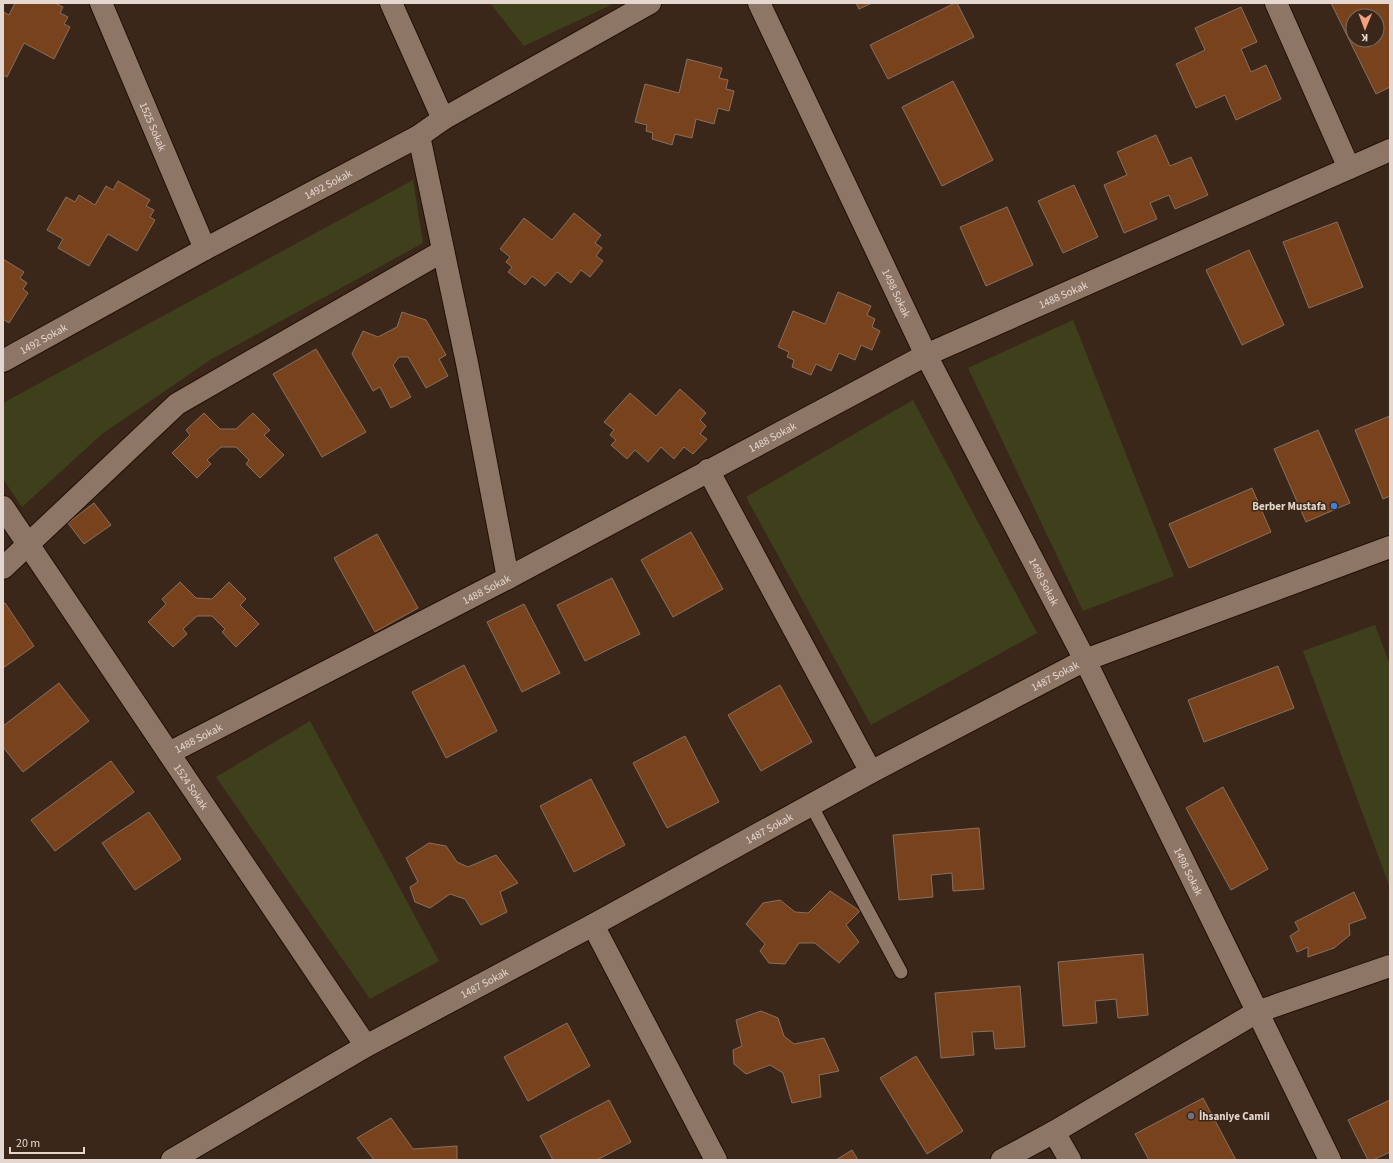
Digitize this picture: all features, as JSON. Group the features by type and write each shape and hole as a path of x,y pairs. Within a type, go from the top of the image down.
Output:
{"street":[{"name":"1525 Sokak","path":"101,3 205,249"},
{"path":"392,3 443,119"},
{"name":"1492 Sokak","path":"3,361 205,249 419,136 443,119 650,3"},
{"name":"1498 Sokak","path":"759,3 926,355 1085,660 1330,1160"},
{"path":"1276,3 1349,168"},
{"path":"419,136 467,363 508,578"},
{"name":"1488 Sokak","path":"169,753 508,578 926,355 1390,150"},
{"path":"3,568 177,404 443,251"},
{"path":"708,470 871,772"},
{"name":"1524 Sokak","path":"3,507 366,1046"},
{"name":"1487 Sokak","path":"172,1160 366,1046 593,925 871,772 1085,660 1390,547"},
{"path":"593,925 716,1160"},
{"path":"1002,1160 1054,1132 1257,1012 1390,966"},
{"path":"1054,1132 1070,1160"}],"lane":[{"path":"811,805 901,972"}],"green space":[{"path":"490,3 615,3 524,46"},
{"path":"413,180 423,243 210,360 102,434 22,507 3,479 3,403"},
{"path":"1073,320 1174,576 1083,611 968,368"},
{"path":"913,400 1037,633 871,725 746,497"},
{"path":"1375,625 1390,665 1390,888 1303,651"},
{"path":"310,721 439,961 370,999 216,777"}],"building":[{"path":"15,3 55,3 63,7 60,13 68,17 64,24 70,27 54,59 24,43 7,77 3,75 3,12 9,15"},
{"path":"856,3 872,3 859,9"},
{"path":"957,3 974,37 888,79 870,45"},
{"path":"1331,3 1390,3 1390,87 1376,94 1353,48 1385,48 1385,8 1345,8 1345,31"},
{"path":"1241,7 1257,42 1241,49 1251,72 1266,65 1281,99 1236,120 1225,95 1196,108 1176,64 1205,50 1195,28"},
{"path":"687,59 722,68 719,78 728,80 726,89 734,91 729,111 718,108 714,124 696,119 692,138 675,134 672,145 652,139 653,133 646,131 647,125 635,122 645,84 679,93"},
{"path":"953,81 993,160 942,186 902,107"},
{"path":"1156,135 1170,166 1191,157 1208,195 1175,209 1169,195 1150,203 1157,219 1124,233 1104,185 1127,175 1117,152"},
{"path":"118,181 150,200 146,206 154,210 150,217 155,220 137,251 108,234 89,266 58,248 63,239 47,230 66,197 75,202 79,195 95,205 106,186 113,190"},
{"path":"1074,185 1098,237 1063,253 1038,201"},
{"path":"1007,207 1033,265 986,286 960,227"},
{"path":"574,213 601,235 595,243 602,248 596,256 603,261 590,277 581,270 571,283 557,272 545,286 532,276 525,285 508,272 512,267 506,262 510,257 500,249 524,218 552,240"},
{"path":"1337,222 1363,287 1309,308 1283,242"},
{"path":"1249,250 1284,325 1242,345 1206,270"},
{"path":"3,259 24,272 20,278 27,283 23,289 28,293 9,323 3,319"},
{"path":"838,292 871,306 867,315 875,319 872,327 880,331 872,350 861,345 855,360 839,353 831,371 816,364 811,375 792,367 794,360 787,357 789,352 778,347 793,311 825,324"},
{"path":"402,312 426,320 446,355 439,359 448,376 426,388 408,357 399,357 393,365 411,397 391,408 380,387 373,391 352,354 363,331 378,337 397,327"},
{"path":"316,349 366,432 322,457 273,374"},
{"path":"680,389 706,413 700,420 706,426 700,434 707,439 693,454 684,447 674,459 661,447 648,462 635,450 627,459 611,445 616,440 610,435 614,430 604,422 630,393 656,416"},
{"path":"204,413 220,429 236,429 253,413 270,430 264,435 284,455 260,478 246,464 249,460 236,447 221,447 207,460 211,464 197,478 172,453 190,435 186,430"},
{"path":"1390,416 1390,496 1383,499 1355,430"},
{"path":"1318,430 1350,503 1306,522 1274,449"},
{"path":"1252,488 1271,532 1189,568 1169,524"},
{"path":"94,503 111,525 84,544 68,523"},
{"path":"691,532 723,589 673,617 641,560"},
{"path":"377,534 418,608 375,632 334,558"},
{"path":"612,578 640,634 585,661 557,605"},
{"path":"180,582 196,598 212,599 229,582 246,599 240,605 259,624 236,647 222,632 225,629 212,616 197,616 183,629 187,634 173,647 148,622 166,604 162,599"},
{"path":"5,603 34,646 3,668 3,604"},
{"path":"524,604 560,673 522,692 487,622"},
{"path":"464,665 497,731 446,758 412,692"},
{"path":"1278,666 1294,708 1204,742 1188,700"},
{"path":"59,683 89,721 23,772 3,747 3,726"},
{"path":"780,685 812,742 761,771 728,715"},
{"path":"685,736 719,802 667,828 633,763"},
{"path":"111,761 134,792 55,851 31,820"},
{"path":"591,779 625,845 574,872 540,806"},
{"path":"1223,787 1268,869 1231,890 1186,808"},
{"path":"149,812 181,859 135,890 102,843"},
{"path":"979,828 984,889 953,891 952,873 931,875 933,897 899,900 893,835"},
{"path":"429,843 446,846 457,862 468,867 496,855 518,883 500,892 507,912 481,925 465,899 450,894 430,908 415,902 410,887 418,882 406,858"},
{"path":"830,891 860,911 846,925 859,942 839,963 815,943 799,943 785,964 769,963 760,951 765,944 746,924 763,903 780,900 795,912 808,913"},
{"path":"1354,892 1366,918 1349,924 1350,935 1334,948 1308,957 1308,947 1297,952 1290,936 1299,930 1295,922"},
{"path":"1143,954 1148,1015 1118,1018 1116,999 1095,1001 1097,1023 1063,1026 1058,962"},
{"path":"1020,986 1025,1047 995,1049 993,1031 972,1032 974,1055 941,1058 935,993"},
{"path":"761,1011 778,1018 784,1036 794,1044 824,1038 839,1071 819,1075 821,1097 792,1103 783,1073 770,1065 746,1074 734,1064 733,1050 742,1046 736,1020"},
{"path":"567,1023 590,1066 528,1101 504,1057"},
{"path":"916,1056 963,1131 927,1154 880,1078"},
{"name":"İhsaniye Camii","path":"1203,1098 1236,1160 1149,1160 1135,1134"},
{"path":"609,1100 631,1142 597,1160 553,1160 540,1136"},
{"path":"1390,1100 1390,1152 1373,1160 1368,1160 1348,1120"},
{"path":"391,1118 413,1149 457,1146 457,1160 374,1160 357,1138"},
{"path":"852,1150 858,1160 836,1160"}],"place":[{"name":"Berber Mustafa","path":"1334,506"},
{"name":"İhsaniye Camii","path":"1191,1116"}]}
